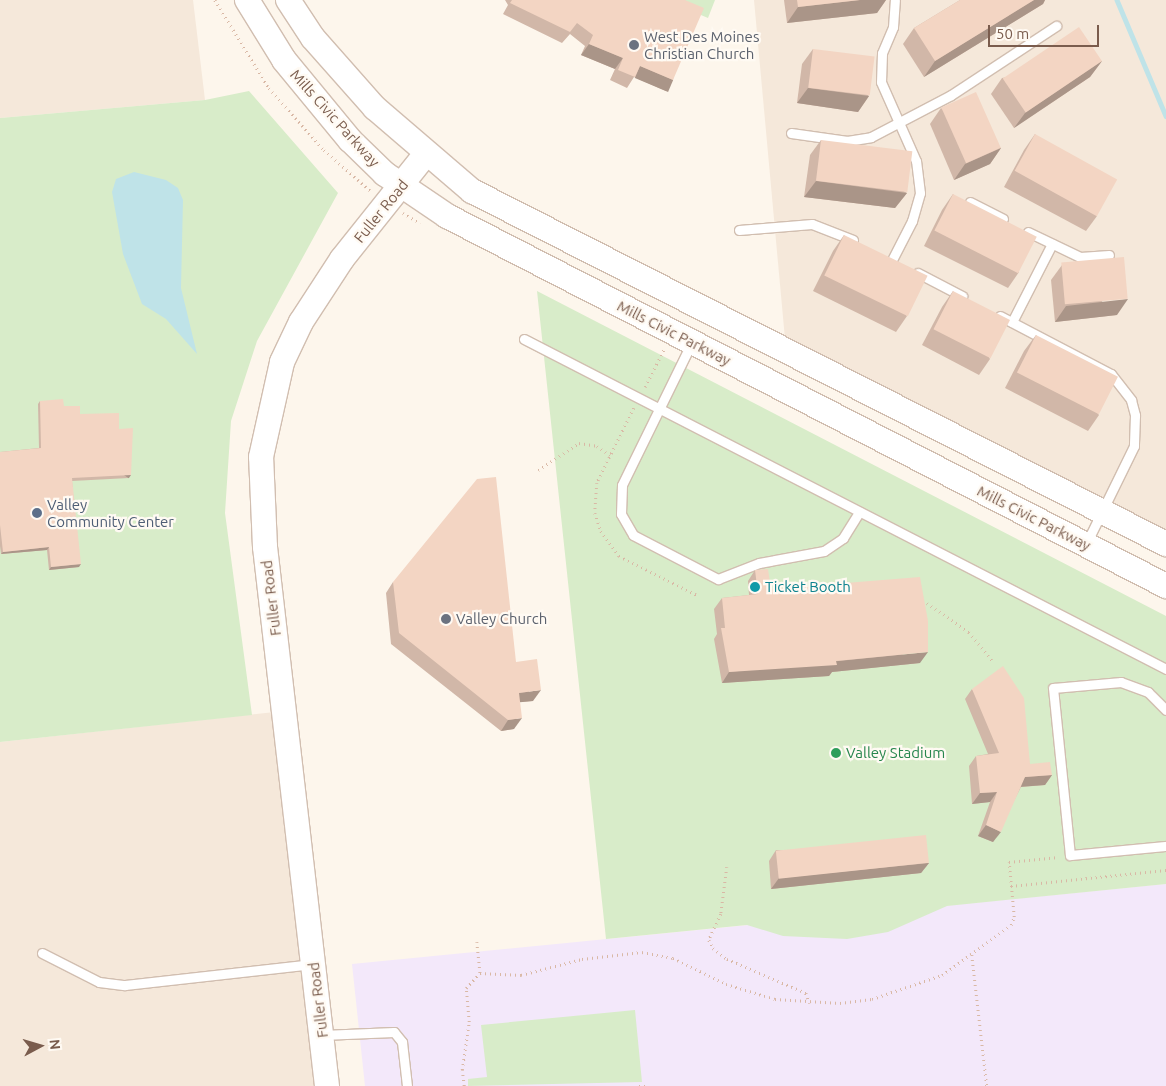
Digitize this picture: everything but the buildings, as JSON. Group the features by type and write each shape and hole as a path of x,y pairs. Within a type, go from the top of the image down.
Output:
{"main road":[{"name":"Mills Civic Parkway","path":"247,0 316,102 403,186 447,216 1166,586"},
{"path":"288,0 347,77 425,155 472,191 1166,544"},
{"name":"Fuller Road","path":"327,1086 265,547 261,457 282,362 301,322 342,259 403,186 425,155"}],"lane":[{"path":"895,0 893,27 880,68 899,123 916,161 920,193 896,263 969,300"},
{"path":"791,133 860,141 951,96 1056,26"},
{"path":"970,202 1080,257 1109,254"},
{"path":"739,230 812,224 866,247"},
{"path":"1012,322 1052,244"},
{"path":"986,309 1111,374 1131,400 1135,416 1134,446 1086,544"},
{"path":"524,339 1166,669"},
{"path":"692,342 622,485 621,514 633,535 711,578 824,551 843,538 859,512"},
{"path":"1166,710 1148,692 1120,682 1053,688 1070,855 1166,846"},
{"path":"42,953 99,982 126,985 314,964"},
{"path":"322,1035 394,1032 402,1042 407,1086"}],"path":[{"path":"215,0 270,88 324,150 371,191"},
{"path":"538,470 579,443 596,446 610,455"},
{"path":"928,603 969,632 993,662"},
{"path":"480,973 522,975 582,959 642,952 673,958 748,992 810,1002 840,1003 905,991 972,955 1011,924 1011,886 1008,862 1070,855"},
{"path":"726,867 721,914 709,940 712,948 727,959 806,993 810,1002"},
{"path":"1011,886 1166,870"},
{"path":"464,1086 462,1070 469,1029 466,988 480,973 477,942"},
{"path":"972,955 987,1086"},
{"path":"638,1086 648,1086"}],"shaded area":[{"path":"0,0 193,0 205,100 0,118"},
{"path":"754,0 1166,0 1166,544 786,350"},
{"path":"284,711 327,1086 0,1086 0,742"},
{"path":"1166,884 1166,1086 365,1086 352,964"}],"green space":[{"path":"665,0 715,0 708,18"},
{"path":"249,91 338,193 257,341 231,421 225,513 252,715 0,742 0,118 205,100"},
{"path":"537,291 1166,616 1166,884 947,906 888,932 847,939 783,936 747,925 606,939"},
{"path":"635,1010 642,1082 468,1086 468,1079 487,1077 481,1025"}],"water":[{"path":"134,172 166,180 178,188 183,200 181,288 197,354 166,319 142,304 123,254 112,192 116,179"}],"waterway":[{"path":"1117,0 1166,116"}],"place":[{"name":"West Des Moines Christian Church","path":"634,45"},
{"name":"Valley Community Center","path":"37,513"},
{"name":"Ticket Booth","path":"755,587"},
{"name":"Valley Church","path":"446,619"},
{"name":"Valley Stadium","path":"836,753"}]}
